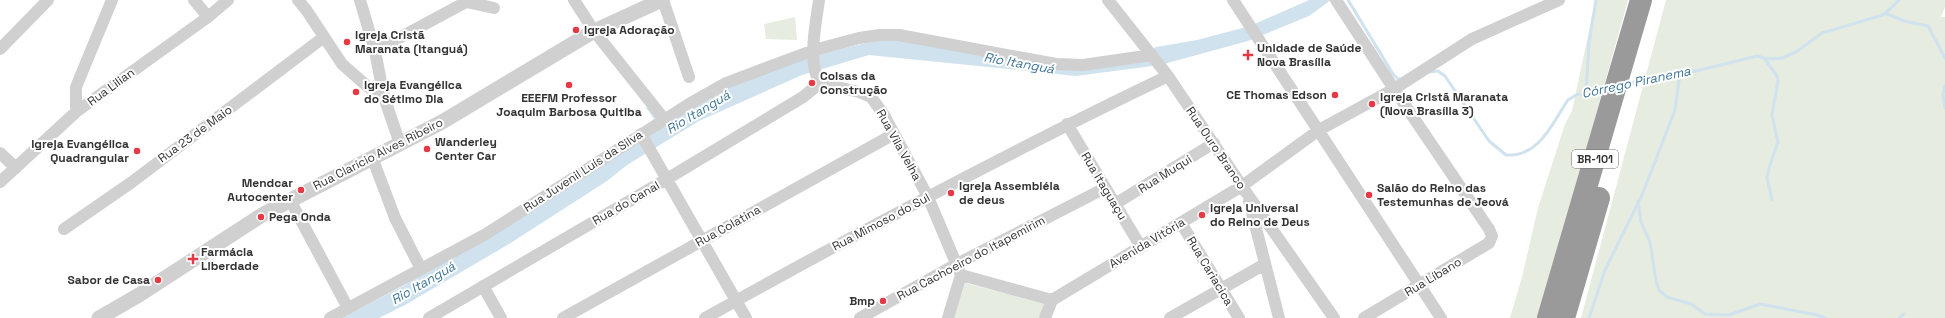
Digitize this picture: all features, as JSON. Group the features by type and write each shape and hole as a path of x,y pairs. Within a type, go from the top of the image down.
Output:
{"highway":[{"name":"BR-101","path":"1548,318 1641,0"},
{"name":"BR-101","path":"1564,318 1655,0"}],"street":[{"path":"0,49 48,0"},
{"path":"76,112 76,87 112,0"},
{"path":"194,0 208,17"},
{"name":"Rua Lilian","path":"0,182 76,112 208,17 228,0"},
{"path":"298,0 308,11 342,64 368,87 384,97"},
{"path":"360,0 375,51 384,97 400,144"},
{"path":"574,0 594,31 664,120"},
{"path":"663,0 689,77"},
{"name":"Rua Clarício Alves Ribeiro","path":"99,318 139,295 262,215 442,122 594,31 663,0"},
{"path":"819,0 813,67 815,75 820,83"},
{"name":"Rua Ouro Branco","path":"1108,0 1168,76 1245,191 1334,318"},
{"path":"1233,0 1441,318"},
{"path":"1336,0 1394,89"},
{"name":"Avenida Vitória","path":"1052,300 1181,223 1245,191 1319,130 1394,89 1472,39 1559,0"},
{"path":"375,51 466,2 494,8"},
{"name":"Rua Juvenil Luís da Silva","path":"330,318 486,234 643,137 664,120 726,83 814,52 859,38 880,35 899,35 1056,64 1083,65 1152,55"},
{"name":"Rua 23 de Maio","path":"64,229 132,182 324,37"},
{"name":"Rua Mimoso do Sul","path":"705,318 1066,124 1168,76"},
{"name":"Rua Vila Velha","path":"820,83 860,92 871,97 894,134 928,197 958,270"},
{"name":"Rua do Canal","path":"429,318 667,179 803,97 820,83"},
{"name":"Rua Líbano","path":"1364,318 1488,243 1492,236 1489,229 1394,89"},
{"name":"Rua Itaguaçu","path":"1066,124 1141,247"},
{"name":"Rua Colatina","path":"563,318 894,134"},
{"path":"643,137 746,318"},
{"name":"Rua Muqui","path":"1115,204 1214,143"},
{"path":"0,153 16,168"},
{"path":"372,157 395,218 421,269"},
{"name":"Rua Cachoeiro do Itapemirim","path":"860,318 958,270 1105,188"},
{"path":"1245,191 1279,318"},
{"path":"290,200 348,308"},
{"name":"Rua Cariacica","path":"1181,223 1239,318"},
{"path":"1170,318 1264,264"},
{"path":"948,318 958,270 1052,300 1045,318"},
{"path":"483,286 501,318"}],"shaded area":[{"path":"1597,0 1628,0 1539,318 1510,318 1522,277 1538,208 1565,124 1572,111"},
{"path":"1666,0 1945,0 1945,7 1941,17 1945,17 1945,318 1581,318"},
{"path":"795,17 797,40 766,39 764,24"},
{"path":"965,283 1044,304 1039,318 954,318"}],"water":[{"name":"Rio Itanguá","path":"1309,0 1331,0 1309,16 1248,41 1160,65 1076,76 869,55 802,75 699,121 627,165 607,181 509,244 405,305 379,318 342,318 405,285 429,267 727,81 831,51 888,38 1063,67 1144,55 1156,47 1197,40 1250,26"}],"waterway":[{"name":"Córrego Piranema","path":"1348,0 1393,74 1398,79 1403,79"},
{"path":"1586,93 1589,43 1596,0"},
{"name":"Córrego Piranema","path":"1625,84 1666,75 1696,71 1757,56 1768,59 1782,58 1796,52 1822,33 1883,15 1899,0"},
{"path":"1885,13 1904,21 1928,26 1945,58"},
{"path":"1764,58 1777,76 1778,81 1772,115 1778,142 1767,178 1772,200"},
{"name":"Córrego Piranema","path":"1429,72 1438,71 1445,76 1489,141 1506,155 1518,154 1536,145 1544,137 1568,100 1576,95 1606,89"},
{"path":"1589,318 1605,270 1642,195 1675,110 1680,73"},
{"path":"1945,86 1943,94 1945,108"},
{"path":"648,108 658,122"},
{"path":"1638,201 1641,222 1650,242 1656,281 1659,290 1667,297 1691,304 1705,314 1729,315 1760,304 1817,315 1825,318"},
{"path":"1899,318 1904,314"}],"place":[{"name":"Igreja Adoração","path":"576,30"},
{"name":"Igreja Cristã Maranata (Itanguá)","path":"347,42"},
{"name":"Unidade de Saúde Nova Brasília","path":"1248,55"},
{"name":"Coisas da Construção","path":"812,83"},
{"name":"EEEFM Professor Joaquim Barbosa Quitiba","path":"569,85"},
{"name":"Igreja Evangélica do Sétimo Dia","path":"356,92"},
{"name":"CE Thomas Edson","path":"1335,95"},
{"name":"Igreja Cristã Maranata (Nova Brasília 3)","path":"1372,104"},
{"name":"Wanderley Center Car","path":"427,149"},
{"name":"Igreja Evangélica Quadrangular","path":"137,151"},
{"name":"Mendcar Autocenter","path":"301,190"},
{"name":"Igreja Assembléia de deus","path":"951,193"},
{"name":"Salão do Reino das Testemunhas de Jeová","path":"1369,195"},
{"name":"Igreja Universal do Reino de Deus","path":"1202,215"},
{"name":"Pega Onda","path":"261,217"},
{"name":"Farmácia Liberdade","path":"193,259"},
{"name":"Sabor de Casa","path":"158,280"},
{"name":"Bmp","path":"883,301"}]}
